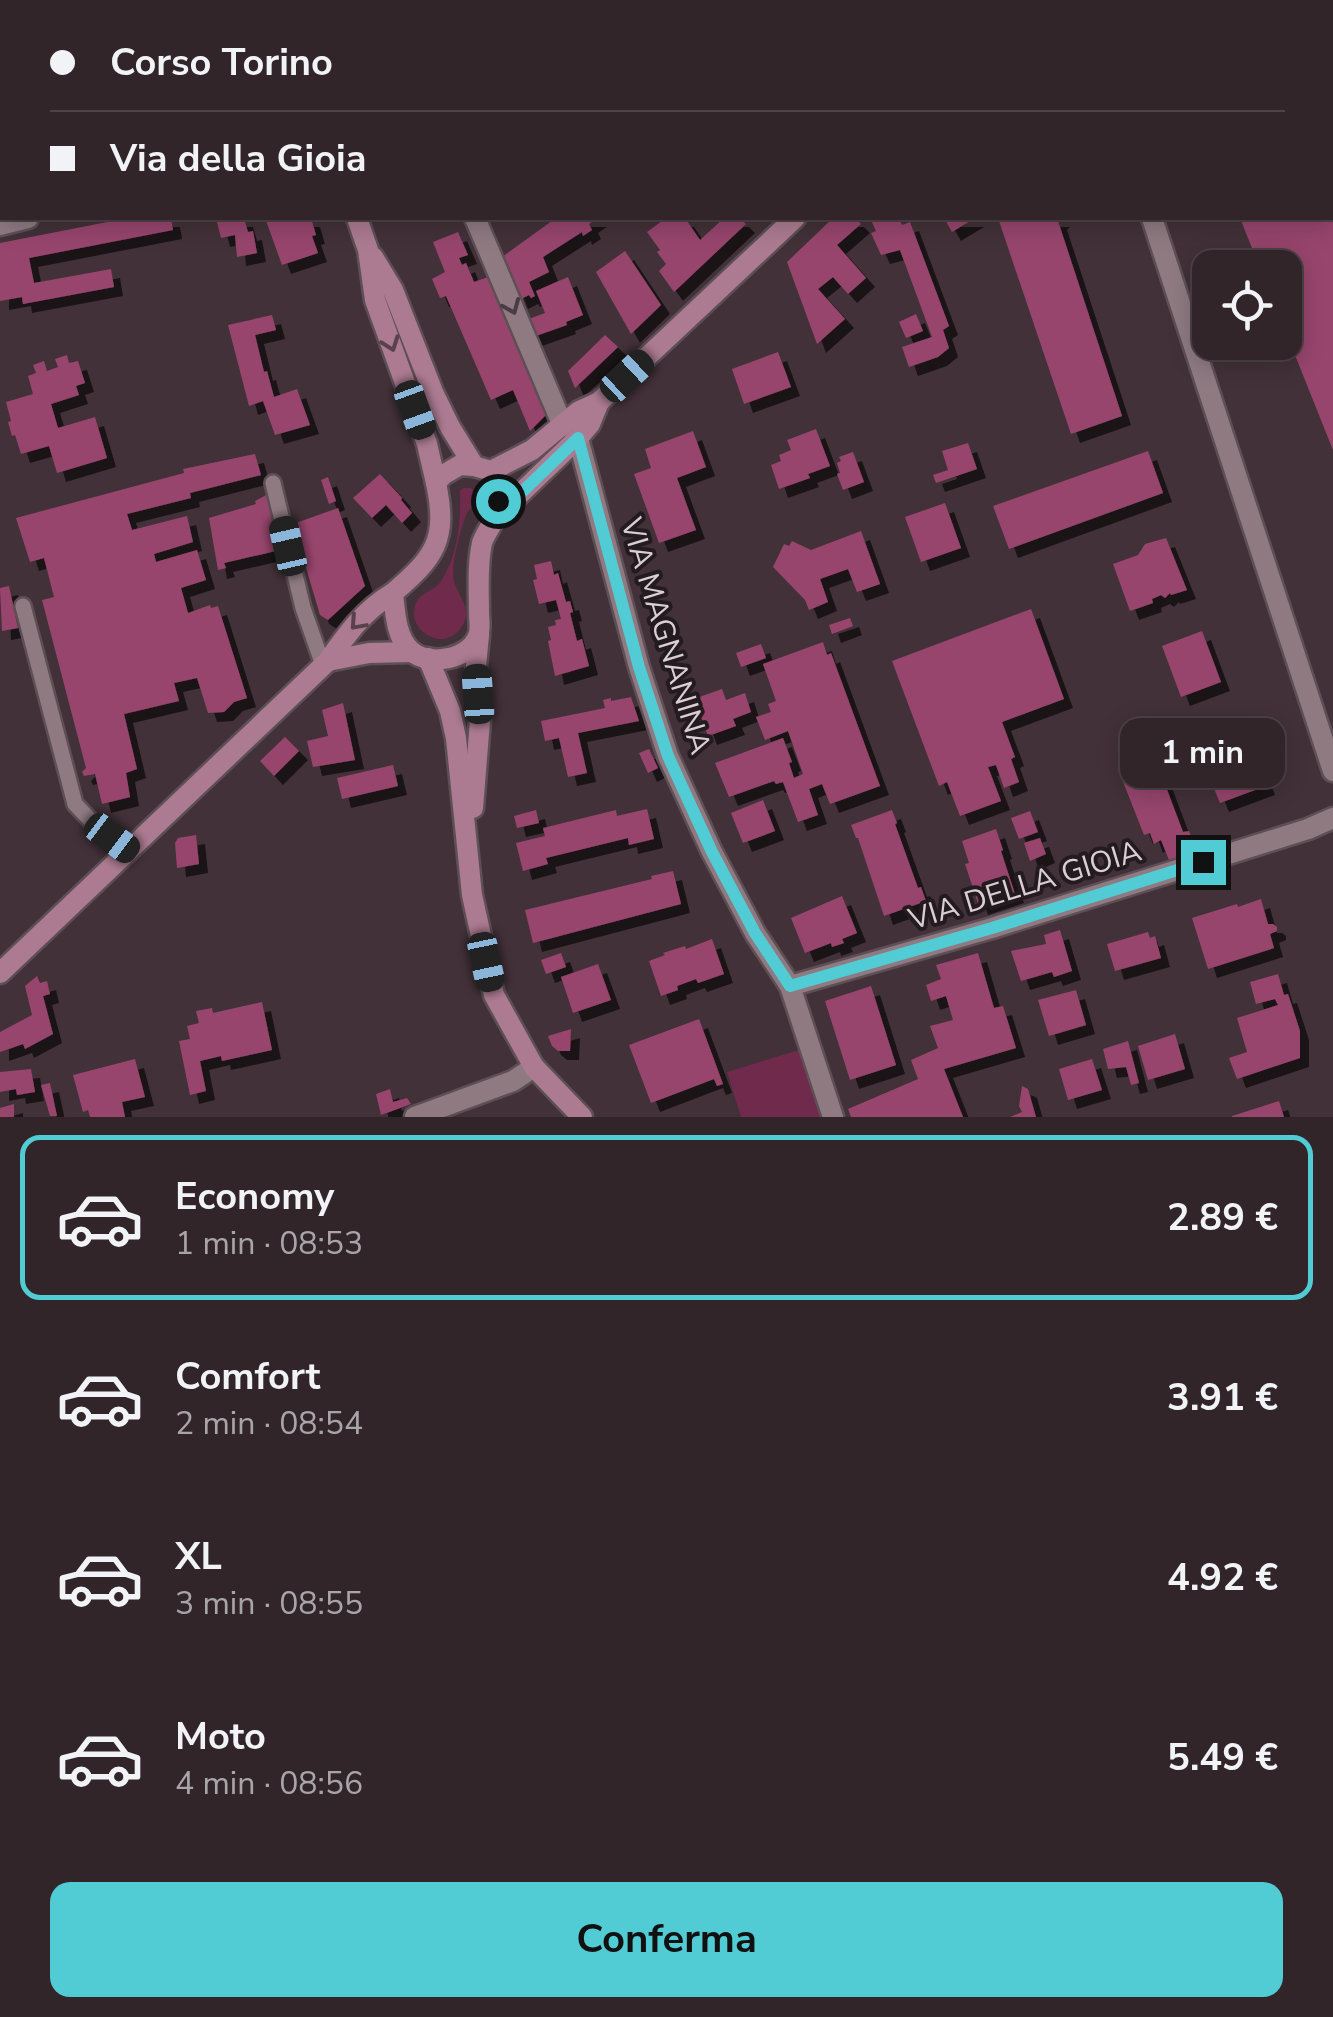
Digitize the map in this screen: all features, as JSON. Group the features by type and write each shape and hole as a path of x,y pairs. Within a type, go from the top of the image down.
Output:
{"main road":[{"path":"0,973 326,663 355,622 427,562 436,544 441,514 427,444 375,300 368,250 358,220"},
{"path":"468,850 480,721 476,666 478,571 483,539 494,519 570,432 579,411 599,402 793,220"},
{"path":"368,250 393,290 441,410 482,468 496,479 494,519"},
{"path":"436,483 460,465 482,468 570,432"},
{"path":"393,594 400,634 420,655 450,711 472,895 494,995 534,1067 582,1117"},
{"path":"326,663 369,653 446,659 460,655 479,635"}],"street":[{"name":"VIA MAGNANINA","path":"475,220 570,432 668,756 712,852 755,933 790,986 833,1117"},
{"path":"1153,220 1333,771"},
{"name":"VIA DELLA GIOIA","path":"790,986 992,928 1333,818"},
{"path":"415,1117 512,1081 534,1067"}],"lane":[{"path":"274,483 302,608 326,663"},
{"path":"24,606 74,804 129,850"}],"shaded area":[{"path":"463,488 471,488 477,497 464,522 453,566 466,617 456,633 439,639 419,628 414,612 417,601 438,585 447,571 455,549"},
{"path":"802,1049 823,1117 741,1117 727,1072"}],"building":[{"path":"118,220 171,220 173,230 29,258 34,283 111,269 114,287 23,304 22,297 0,301 0,243"},
{"path":"216,220 245,220 248,232 253,231 257,253 237,257 235,235 221,238"},
{"path":"266,220 312,220 318,253 282,265"},
{"path":"553,220 595,220 589,224 592,230 583,236 582,232 543,257 549,272 529,282 535,296 531,298 529,295 519,300 502,257"},
{"path":"663,220 686,220 700,240 722,220 742,220 746,224 674,292 659,271 666,264 647,232"},
{"path":"831,220 857,220 861,224 837,245 866,278 848,294 833,277 818,289 845,319 817,344 787,262"},
{"path":"871,220 900,220 902,225 910,222 949,326 943,330 949,348 938,357 909,367 902,347 932,337 900,250 881,255 871,233 876,231"},
{"path":"945,220 972,220 952,232"},
{"path":"999,220 1059,220 1122,416 1071,434"},
{"path":"1241,220 1333,220 1333,450 1297,360 1302,360 1302,250 1253,250"},
{"path":"458,232 468,255 459,258 462,265 466,263 474,282 488,277 546,415 530,431 513,390 491,400 446,296 440,298 432,279 445,272 433,242"},
{"path":"625,251 661,305 631,334 596,272"},
{"path":"568,277 583,315 533,337 526,320 545,313 536,291"},
{"path":"916,314 923,331 906,338 899,322"},
{"path":"272,315 276,330 255,335 264,372 267,371 274,397 297,389 310,425 275,435 263,401 249,406 228,325"},
{"path":"605,335 618,347 575,388 568,371"},
{"path":"778,352 791,387 744,404 732,369"},
{"path":"67,355 69,363 78,361 85,383 76,386 79,395 51,404 58,428 95,417 107,458 57,473 49,446 21,454 15,435 12,436 6,402 33,394 28,376 36,373 33,365 44,361 47,371 58,367 55,359"},
{"path":"816,429 830,466 779,489 771,465 781,461 779,455 791,450 787,440"},
{"path":"693,431 706,467 677,478 696,530 659,543 634,474 651,468 645,449"},
{"path":"968,443 977,469 936,483 933,475 948,470 942,451"},
{"path":"1148,451 1163,493 1009,549 993,506"},
{"path":"853,452 864,482 843,490 837,463 841,461 839,457"},
{"path":"255,454 261,475 127,514 132,530 187,516 193,542 154,554 156,562 197,550 206,580 181,588 188,613 218,606 247,698 234,702 224,712 208,713 197,678 174,683 179,701 124,714 137,769 126,773 130,797 102,804 95,774 84,776 82,772 86,768 42,600 54,597 44,558 30,562 16,518 184,473 183,469"},
{"path":"380,474 412,513 402,523 386,505 372,518 353,498"},
{"path":"328,477 336,501 329,504 321,480"},
{"path":"270,493 285,554 277,556 276,551 224,563 226,568 218,570 209,518 256,504"},
{"path":"945,503 961,548 921,562 905,517"},
{"path":"338,508 365,586 328,620 320,615 293,524"},
{"path":"861,531 880,584 857,592 848,569 820,579 828,602 809,610 805,600 773,567 784,544 789,546 792,541 811,550"},
{"path":"1166,538 1187,590 1165,598 1161,595 1152,599 1153,603 1130,611 1113,564 1138,555 1145,544"},
{"path":"551,561 566,602 570,601 577,641 582,639 589,666 555,676 548,627 561,619 556,600 539,604 533,580 537,579 534,565"},
{"path":"9,586 18,628 2,631 0,588"},
{"path":"1031,609 1064,699 1002,722 1019,782 1004,788 996,765 988,767 1001,801 960,816 947,782 939,786 892,661"},
{"path":"850,618 853,626 832,634 829,625"},
{"path":"1202,631 1221,682 1181,697 1162,646"},
{"path":"823,642 827,655 831,653 880,786 830,804 822,784 809,789 818,815 798,822 783,782 774,781 729,797 715,763 783,738 794,778 803,774 788,731 765,740 756,717 771,712 768,704 776,701 763,664"},
{"path":"761,644 766,658 741,667 736,653"},
{"path":"722,689 726,700 745,693 751,712 733,719 736,726 708,736 701,717 695,719 688,701"},
{"path":"631,697 639,721 578,733 587,773 568,777 559,738 545,741 541,721 605,708 603,700"},
{"path":"343,703 355,760 313,767 307,741 328,736 322,710"},
{"path":"285,737 299,751 274,776 260,761"},
{"path":"649,749 658,768 648,773 639,753"},
{"path":"1252,749 1266,786 1220,803 1205,767"},
{"path":"1154,755 1183,832 1189,831 1197,853 1169,860 1161,840 1154,844 1150,833 1144,835 1118,769"},
{"path":"393,765 398,786 342,799 337,778"},
{"path":"763,800 775,831 743,843 731,813"},
{"path":"647,809 654,839 629,845 628,838 546,858 548,864 523,871 516,843 545,836 543,828 616,810 617,816"},
{"path":"536,810 539,823 517,828 514,816"},
{"path":"892,810 926,901 884,916 851,825"},
{"path":"1030,811 1038,832 1019,839 1011,818"},
{"path":"996,829 1015,894 979,906 962,841"},
{"path":"196,835 199,864 177,868 175,843 178,838"},
{"path":"1040,838 1046,854 1030,861 1024,843"},
{"path":"673,871 681,904 533,943 525,910"},
{"path":"842,896 857,933 842,939 844,943 832,947 831,943 805,953 791,918"},
{"path":"1261,899 1268,924 1277,927 1270,934 1274,948 1208,969 1192,918"},
{"path":"1060,930 1072,971 1021,981 1011,951 1046,944 1044,935"},
{"path":"1148,932 1150,938 1155,936 1161,958 1115,971 1107,944"},
{"path":"712,939 724,974 698,983 696,979 661,996 649,961"},
{"path":"561,953 566,967 546,974 541,960"},
{"path":"978,953 994,1008 1003,1006 1016,1048 944,1069 963,1117 851,1117 848,1109 918,1079 911,1060 938,1048 930,1026 953,1020 946,996 931,1001 926,985 941,979 936,965"},
{"path":"598,964 611,1000 573,1013 561,977"},
{"path":"1278,974 1300,1031 1300,1058 1237,1079 1229,1058 1247,1052 1237,1018 1278,1005 1275,999 1256,1004 1250,982"},
{"path":"37,976 40,983 47,981 50,994 43,996 53,1034 25,1049 23,1044 0,1052 0,1032 32,1015 25,986"},
{"path":"871,986 896,1065 850,1080 825,1001"},
{"path":"1076,990 1086,1025 1049,1036 1038,1000"},
{"path":"262,1002 272,1050 222,1061 221,1056 200,1061 206,1091 190,1095 179,1041 190,1039 187,1026 199,1023 196,1011 212,1008 213,1013"},
{"path":"699,1019 723,1084 717,1086 714,1079 651,1103 629,1045"},
{"path":"571,1029 570,1051 558,1051 548,1036"},
{"path":"1175,1034 1185,1069 1148,1080 1138,1046"},
{"path":"1128,1041 1139,1083 1131,1085 1126,1067 1108,1069 1103,1049"},
{"path":"135,1059 145,1097 122,1102 125,1117 90,1117 88,1110 83,1112 73,1075"},
{"path":"1092,1059 1102,1090 1068,1100 1059,1069"},
{"path":"31,1069 35,1092 0,1092 0,1072"},
{"path":"50,1083 57,1116 50,1116 41,1085"},
{"path":"1022,1086 1028,1089 1036,1117 1010,1117 1022,1112"},
{"path":"390,1089 393,1102 407,1098 411,1104 381,1115 376,1094"},
{"path":"1279,1101 1284,1117 1232,1117 1232,1116"},
{"path":"14,1104 14,1117 0,1117 0,1108"}],"route":[{"path":"498,501 494,519 578,438 639,667 668,756 712,852 755,933 790,986 1203,862"}]}
